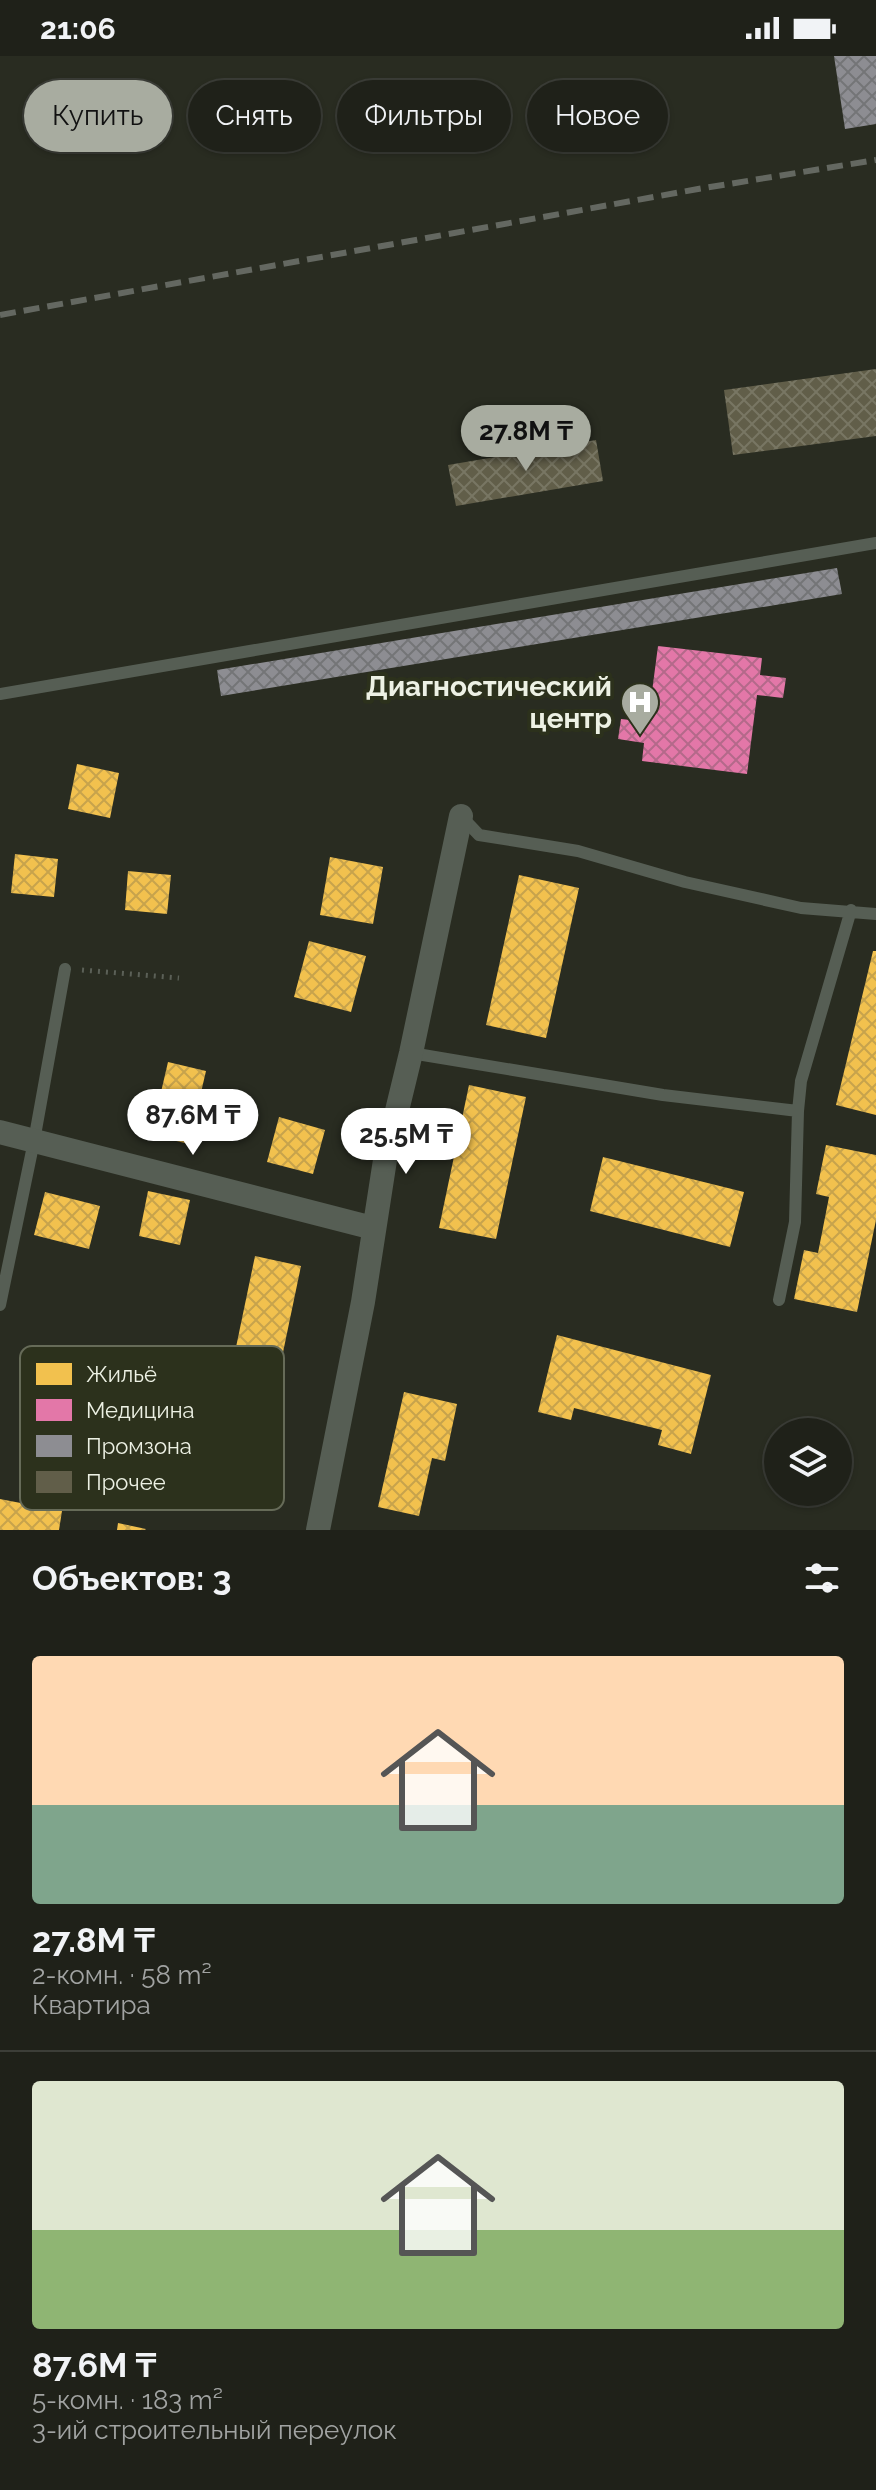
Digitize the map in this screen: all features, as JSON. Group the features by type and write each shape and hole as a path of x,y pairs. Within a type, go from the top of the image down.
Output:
{"street":[{"path":"318,1530 363,1302 385,1160 461,816"},
{"path":"0,1132 373,1228"}],"lane":[{"path":"0,694 876,543"},
{"path":"461,816 479,835 578,851 685,882 801,908 876,914"},
{"path":"779,1300 795,1222 801,1081 851,910"},
{"path":"0,1305 65,969"},
{"path":"411,1053 649,1093 798,1111"}],"path":[{"path":"65,969 179,978"}],"building: Жильё":[{"path":"77,764 119,773 110,818 68,809"},
{"path":"15,854 58,859 54,897 11,893"},
{"path":"330,857 383,867 373,924 320,915"},
{"path":"128,871 171,875 167,914 125,910"},
{"path":"519,875 579,888 546,1038 486,1025"},
{"path":"309,941 366,956 351,1012 294,997"},
{"path":"873,951 876,951 876,1115 836,1105"},
{"path":"168,1062 206,1071 189,1144 151,1135"},
{"path":"469,1085 526,1097 496,1239 439,1228"},
{"path":"279,1117 325,1130 313,1174 267,1162"},
{"path":"826,1145 876,1155 876,1220 857,1312 794,1299 804,1250 818,1253 829,1197 816,1194"},
{"path":"603,1157 744,1192 730,1247 590,1211"},
{"path":"148,1191 190,1200 180,1245 139,1236"},
{"path":"45,1192 100,1206 89,1249 34,1235"},
{"path":"255,1256 301,1266 284,1348 236,1346"},
{"path":"557,1335 711,1375 691,1454 658,1445 662,1430 574,1408 571,1420 538,1412"},
{"path":"404,1392 457,1404 445,1461 432,1458 419,1516 378,1507"},
{"path":"0,1499 20,1503 20,1510 62,1511 59,1530 0,1530"},
{"path":"118,1523 146,1529 117,1530"}],"building: Медицина":[{"path":"658,646 762,658 760,675 786,678 783,698 757,695 747,774 642,761 644,743 618,739 621,719 648,722"}],"building: Промзона":[{"path":"834,56 876,56 876,124 845,129"},
{"path":"837,568 842,594 221,696 217,670"}],"building: Прочее":[{"path":"876,369 876,436 733,455 724,390"},
{"path":"596,440 603,481 456,506 448,465"}],"railway":[{"path":"0,315 698,189 876,160"}],"place":[{"name":"Диагностический центр","path":"640,736"}]}
